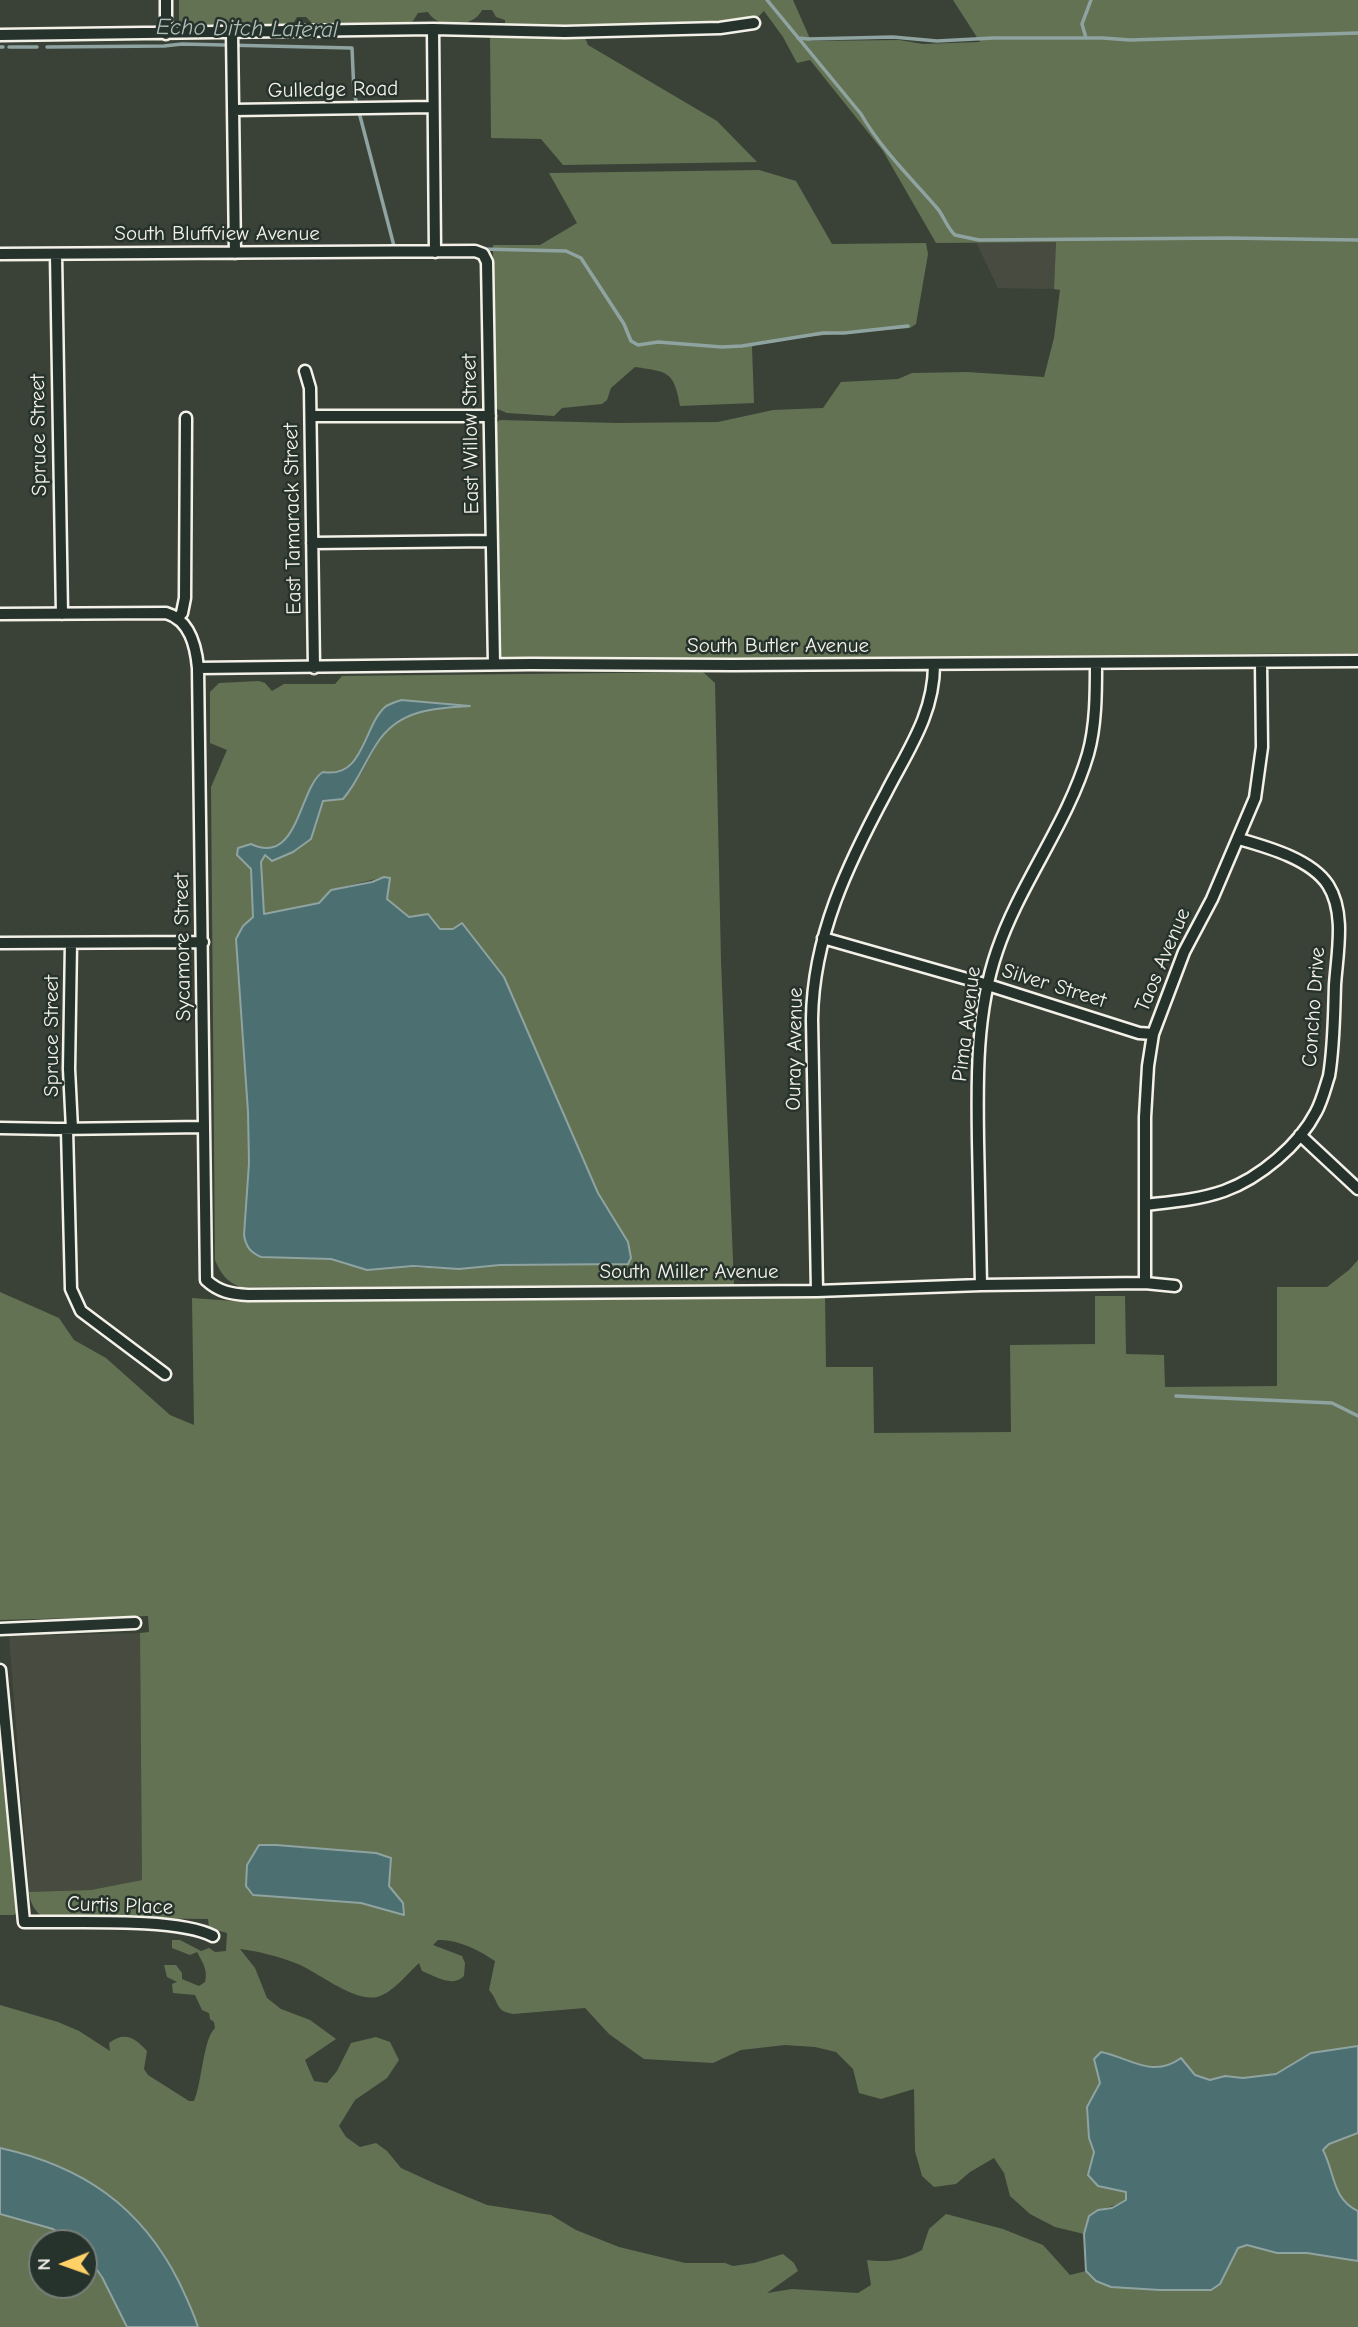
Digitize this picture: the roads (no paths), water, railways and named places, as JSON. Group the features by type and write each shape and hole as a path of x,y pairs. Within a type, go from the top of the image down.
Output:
{"street":[{"path":"166,0 166,34"},
{"path":"0,35 433,29 557,33 720,28 754,23"},
{"path":"433,29 435,252"},
{"path":"232,33 235,253"},
{"name":"Gulledge Road","path":"233,110 433,107"},
{"name":"East Willow Street","path":"435,252 475,250 486,257 494,664"},
{"name":"South Bluffview Avenue","path":"0,254 435,252"},
{"name":"Spruce Street","path":"55,255 62,614"},
{"name":"East Tamarack Street","path":"304,371 310,388 311,416 314,668"},
{"path":"311,416 490,416"},
{"path":"0,614 166,613 178,618 185,603 186,418"},
{"path":"312,543 492,541"},
{"name":"Sycamore Street","path":"178,618 191,637 198,668 206,1280"},
{"name":"South Butler Avenue","path":"198,668 494,664 934,665 1358,661"},
{"name":"Taos Avenue","path":"1145,1283 1145,1117 1153,1034 1184,952 1239,839 1255,798 1262,747 1261,663"},
{"name":"Pima Avenue","path":"981,1285 978,1089 981,1032 988,985 996,953 1009,921 1073,791 1087,756 1092,738 1096,664"},
{"name":"Ouray Avenue","path":"817,1291 812,1000 823,938 850,863 922,725 931,697 934,665"},
{"name":"Concho Drive","path":"1144,1205 1186,1201 1216,1193 1239,1184 1266,1166 1300,1135 1317,1110 1329,1076 1339,941 1333,895 1318,874 1282,853 1239,839"},
{"name":"Silver Street","path":"823,938 988,985 1139,1033 1153,1034"},
{"path":"0,943 203,942"},
{"name":"Spruce Street","path":"71,943 71,1289 81,1311 165,1374"},
{"path":"0,1128 204,1127"},
{"path":"1300,1135 1358,1189"},
{"name":"South Miller Avenue","path":"206,1280 223,1292 248,1295 817,1291 1145,1283 1175,1286"},
{"path":"0,1629 135,1623"},
{"name":"Curtis Place","path":"0,1670 24,1922 172,1926 202,1930 213,1936"}],"water":[{"path":"401,700 470,706 420,712 399,721 389,729 375,746 354,785 343,799 323,801 311,839 293,852 272,861 265,855 261,862 264,914 319,903 331,890 384,877 390,878 387,899 409,917 428,914 440,929 453,929 462,923 504,977 598,1193 628,1242 631,1258 628,1264 500,1265 459,1269 413,1266 367,1270 331,1259 261,1257 251,1251 246,1243 244,1235 249,1163 248,1112 236,939 243,926 253,917 251,869 237,855 238,848 251,844 267,848 279,844 289,835 315,780 323,772 337,772 347,768 355,760 385,707"},
{"path":"259,1845 376,1853 391,1858 389,1886 403,1903 404,1915 361,1903 253,1895 246,1886 247,1865"},
{"path":"1358,2046 1358,2133 1329,2144 1323,2150 1343,2200 1358,2211 1358,2261 1307,2253 1277,2253 1247,2245 1238,2248 1220,2284 1211,2290 1111,2287 1096,2281 1086,2271 1084,2234 1089,2216 1126,2200 1126,2192 1098,2186 1088,2175 1094,2152 1089,2138 1087,2107 1100,2083 1094,2059 1101,2052 1151,2067 1170,2064 1181,2058 1195,2075 1210,2080 1225,2076 1243,2078 1276,2074 1311,2053"},
{"path":"0,2148 30,2156 83,2178 106,2193 147,2232 179,2282 198,2327 127,2327 98,2271 98,2229 53,2229 0,2214"}],"waterway":[{"path":"767,0 861,114 887,151 937,208 955,235 979,240 1358,240"},
{"path":"1086,38 1082,24 1091,0"},
{"path":"798,38 893,37 937,41 993,38 1130,40 1358,33"},
{"name":"Echo Ditch Lateral","path":"47,47 182,44 352,48 354,93 394,246 403,247"},
{"name":"Echo Ditch Lateral","path":"9,47 37,47"},
{"name":"Echo Ditch Lateral","path":"481,249 566,251 581,258 624,324 631,341 638,345 658,342 742,346 823,333 908,326"},
{"path":"1176,1396 1332,1403 1358,1416"}]}
